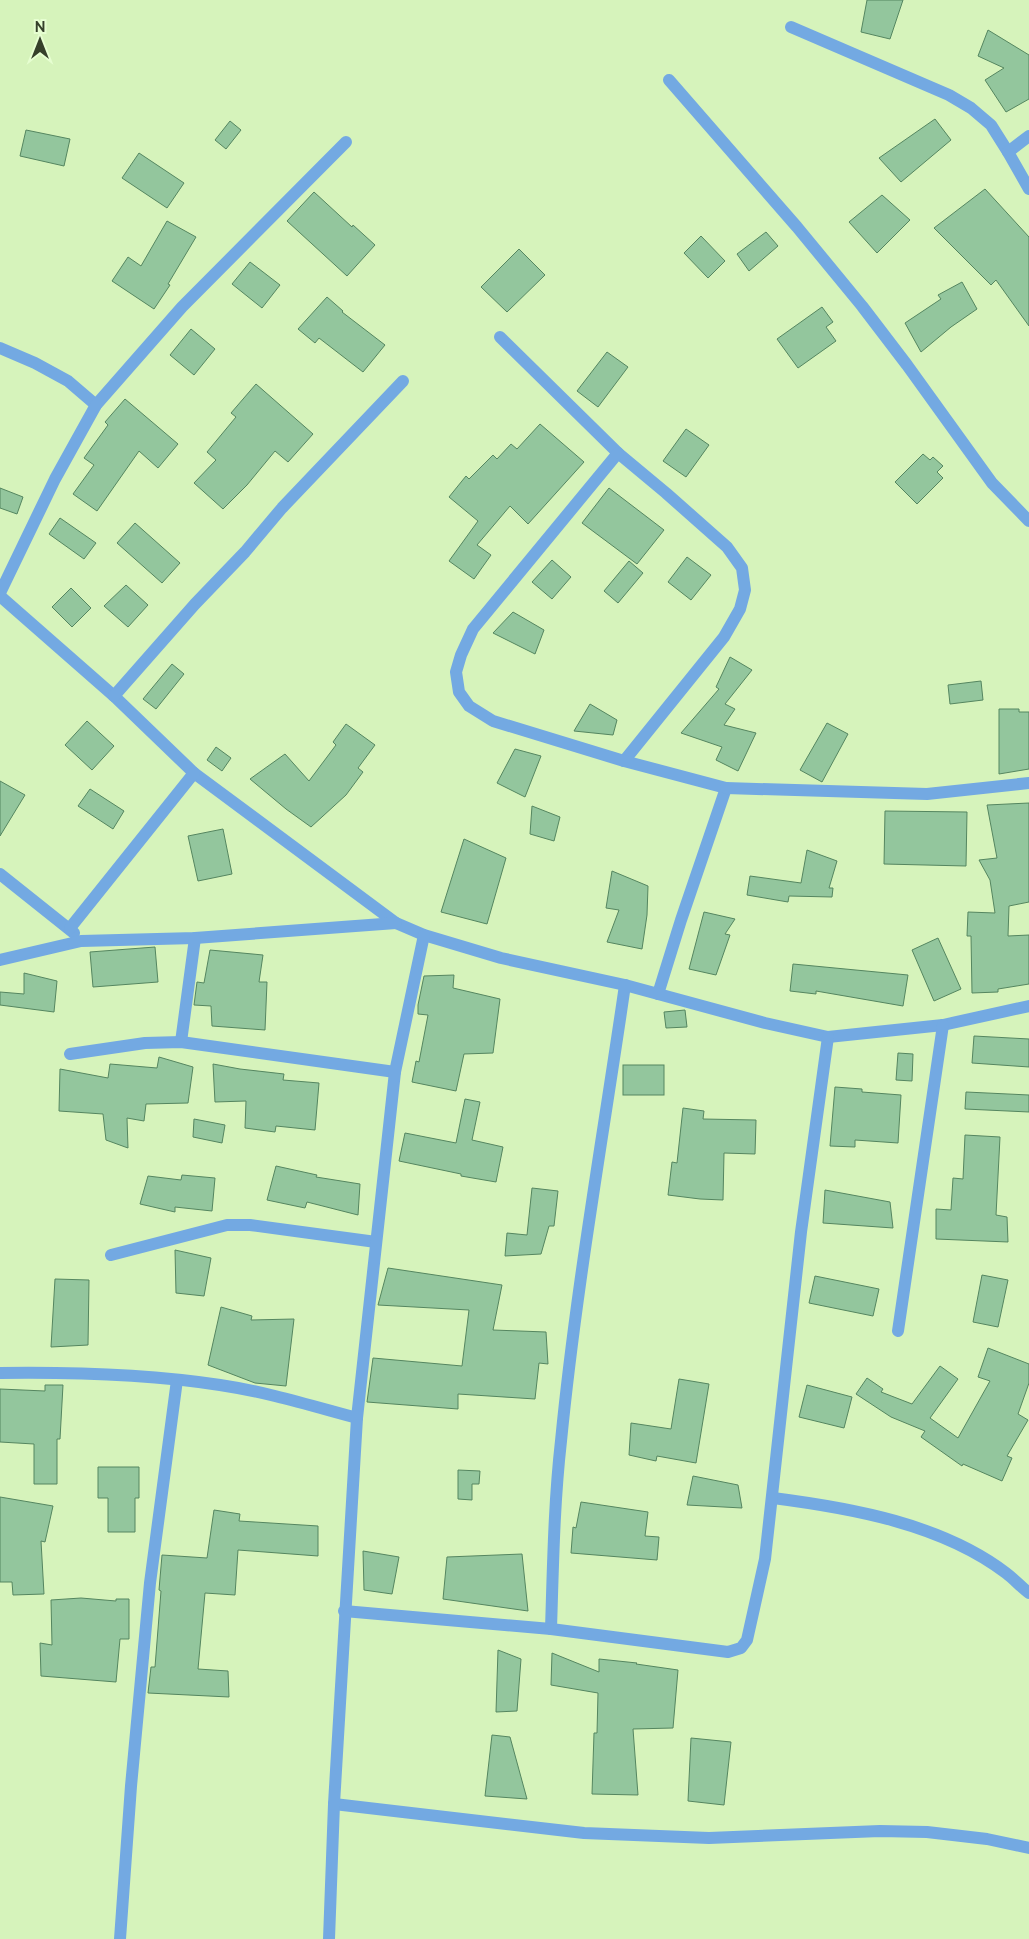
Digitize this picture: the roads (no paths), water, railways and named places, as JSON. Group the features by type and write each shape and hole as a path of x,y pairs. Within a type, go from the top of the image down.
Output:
{"street":[{"path":"791,27 949,95 971,108 991,125 1029,189"},
{"path":"669,80 862,306 908,365 992,483 1029,522"},
{"path":"1008,152 1029,136"},
{"path":"346,142 182,307 96,406 55,479 0,595 114,696 194,773 396,923 424,934 501,958 625,985 765,1023 828,1037 943,1025 1029,1006"},
{"path":"500,337 618,453 727,547 742,568 745,590 740,609 724,637 624,761"},
{"path":"0,348 35,363 68,381 96,406"},
{"path":"114,696 195,604 245,552 282,508 403,381"},
{"path":"618,453 473,629 461,655 456,672 459,692 469,706 492,722 624,761 726,788 927,794 1029,783"},
{"path":"70,928 194,773"},
{"path":"658,994 726,788"},
{"path":"0,874 70,928 81,940"},
{"path":"0,960 81,940 195,938 396,923"},
{"path":"329,1939 344,1610 357,1418 396,1072 424,934"},
{"path":"180,1042 195,938"},
{"path":"551,1629 560,1443 569,1364 625,985"},
{"path":"898,1331 943,1025"},
{"path":"344,1610 551,1629 728,1652 741,1648 747,1640 749,1631 764,1559 773,1498 802,1232 828,1037"},
{"path":"70,1054 146,1043 180,1042 396,1072"},
{"path":"111,1255 227,1225 250,1225 376,1242"},
{"path":"0,1373 71,1372 177,1380 256,1393 357,1418"},
{"path":"120,1939 131,1786 149,1593 177,1380"},
{"path":"773,1498 821,1504 881,1516 927,1532 968,1549 1006,1573 1029,1593"},
{"path":"334,1804 584,1833 709,1838 880,1831 927,1832 987,1839 1029,1848"}]}
